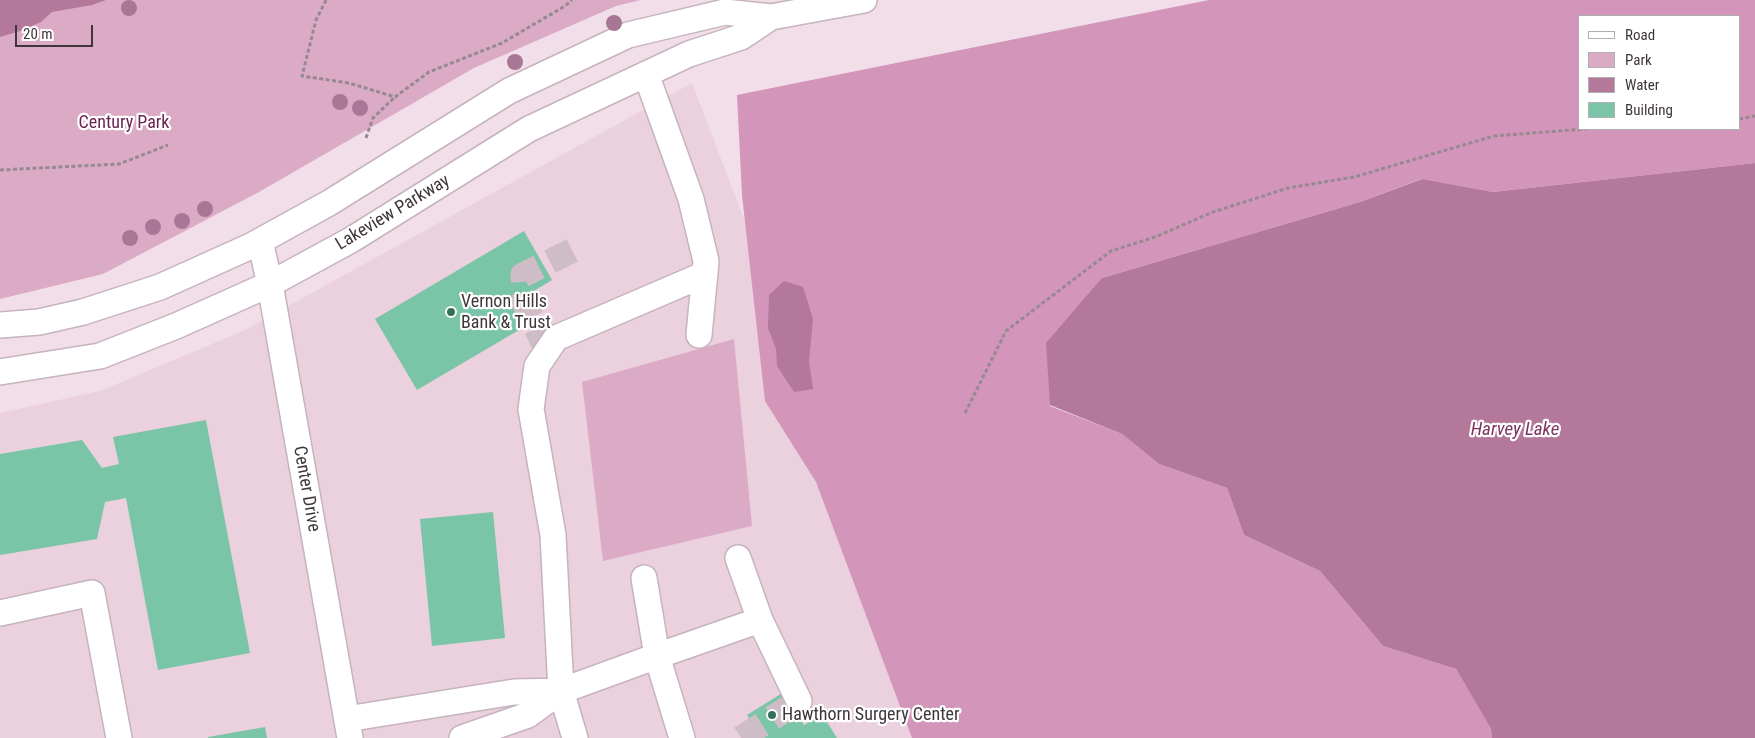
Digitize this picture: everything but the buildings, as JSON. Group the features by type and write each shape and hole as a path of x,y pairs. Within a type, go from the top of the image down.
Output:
{"street":[{"name":"Lakeview Parkway","path":"0,326 39,322 109,304 160,287 260,241 329,203 509,91 628,36 725,12 771,17 864,0"},
{"name":"Lakeview Parkway","path":"0,372 100,356 176,326 270,284 351,240 529,129 689,54 741,37 771,17"},
{"path":"646,74 691,199 706,261 699,336"},
{"name":"Center Drive","path":"260,241 270,284 348,729"},
{"path":"575,738 561,691 553,535 531,409 537,366 556,338 705,274"},
{"path":"738,558 760,620 799,701"},
{"path":"644,578 657,656 682,738"},
{"path":"0,613 92,593 119,738"},
{"path":"462,738 528,715 561,691 760,620"},
{"path":"348,729 514,692 561,691"}],"path":[{"path":"326,0 316,20 302,76 349,83 395,97"},
{"path":"366,138 373,118 395,97 429,72 502,43 572,0"},
{"path":"1740,119 1755,116"},
{"path":"965,414 1006,331 1111,251 1155,237 1213,212 1288,188 1354,177 1494,136 1578,130"},
{"path":"0,170 118,164 168,145"}],"shaded area":[{"path":"1209,0 1755,0 1755,163 1493,192 1421,179 1360,202 1102,278 1050,406 1122,434 1159,464 1227,488 1244,535 1320,571 1383,646 1456,669 1491,729 1492,738 912,738 816,482 765,401 742,195 737,95"},
{"path":"692,83 942,738 0,738 0,413 100,391 243,331"}],"green space":[{"name":"Century Park","path":"0,0 641,0 616,6 474,68 259,192 103,274 0,299"},
{"path":"734,339 752,526 603,561 582,382"}],"water":[{"path":"0,0 106,0 92,5 52,12 41,22 0,37"},
{"name":"Harvey Lake","path":"1755,163 1755,738 1492,738 1491,729 1456,669 1383,646 1320,571 1244,535 1227,488 1159,464 1122,434 1050,405 1046,343 1102,278 1360,202 1422,179 1493,192"},
{"path":"784,281 803,287 813,319 809,362 813,389 794,392 777,366 776,349 768,328 769,295"}],"tunnel":[{"path":"547,351 525,304 523,275 581,246"},
{"path":"741,738 799,701"}],"place":[{"name":"Vernon Hills Bank & Trust","path":"451,312"},
{"name":"Hawthorn Surgery Center","path":"772,715"}]}
